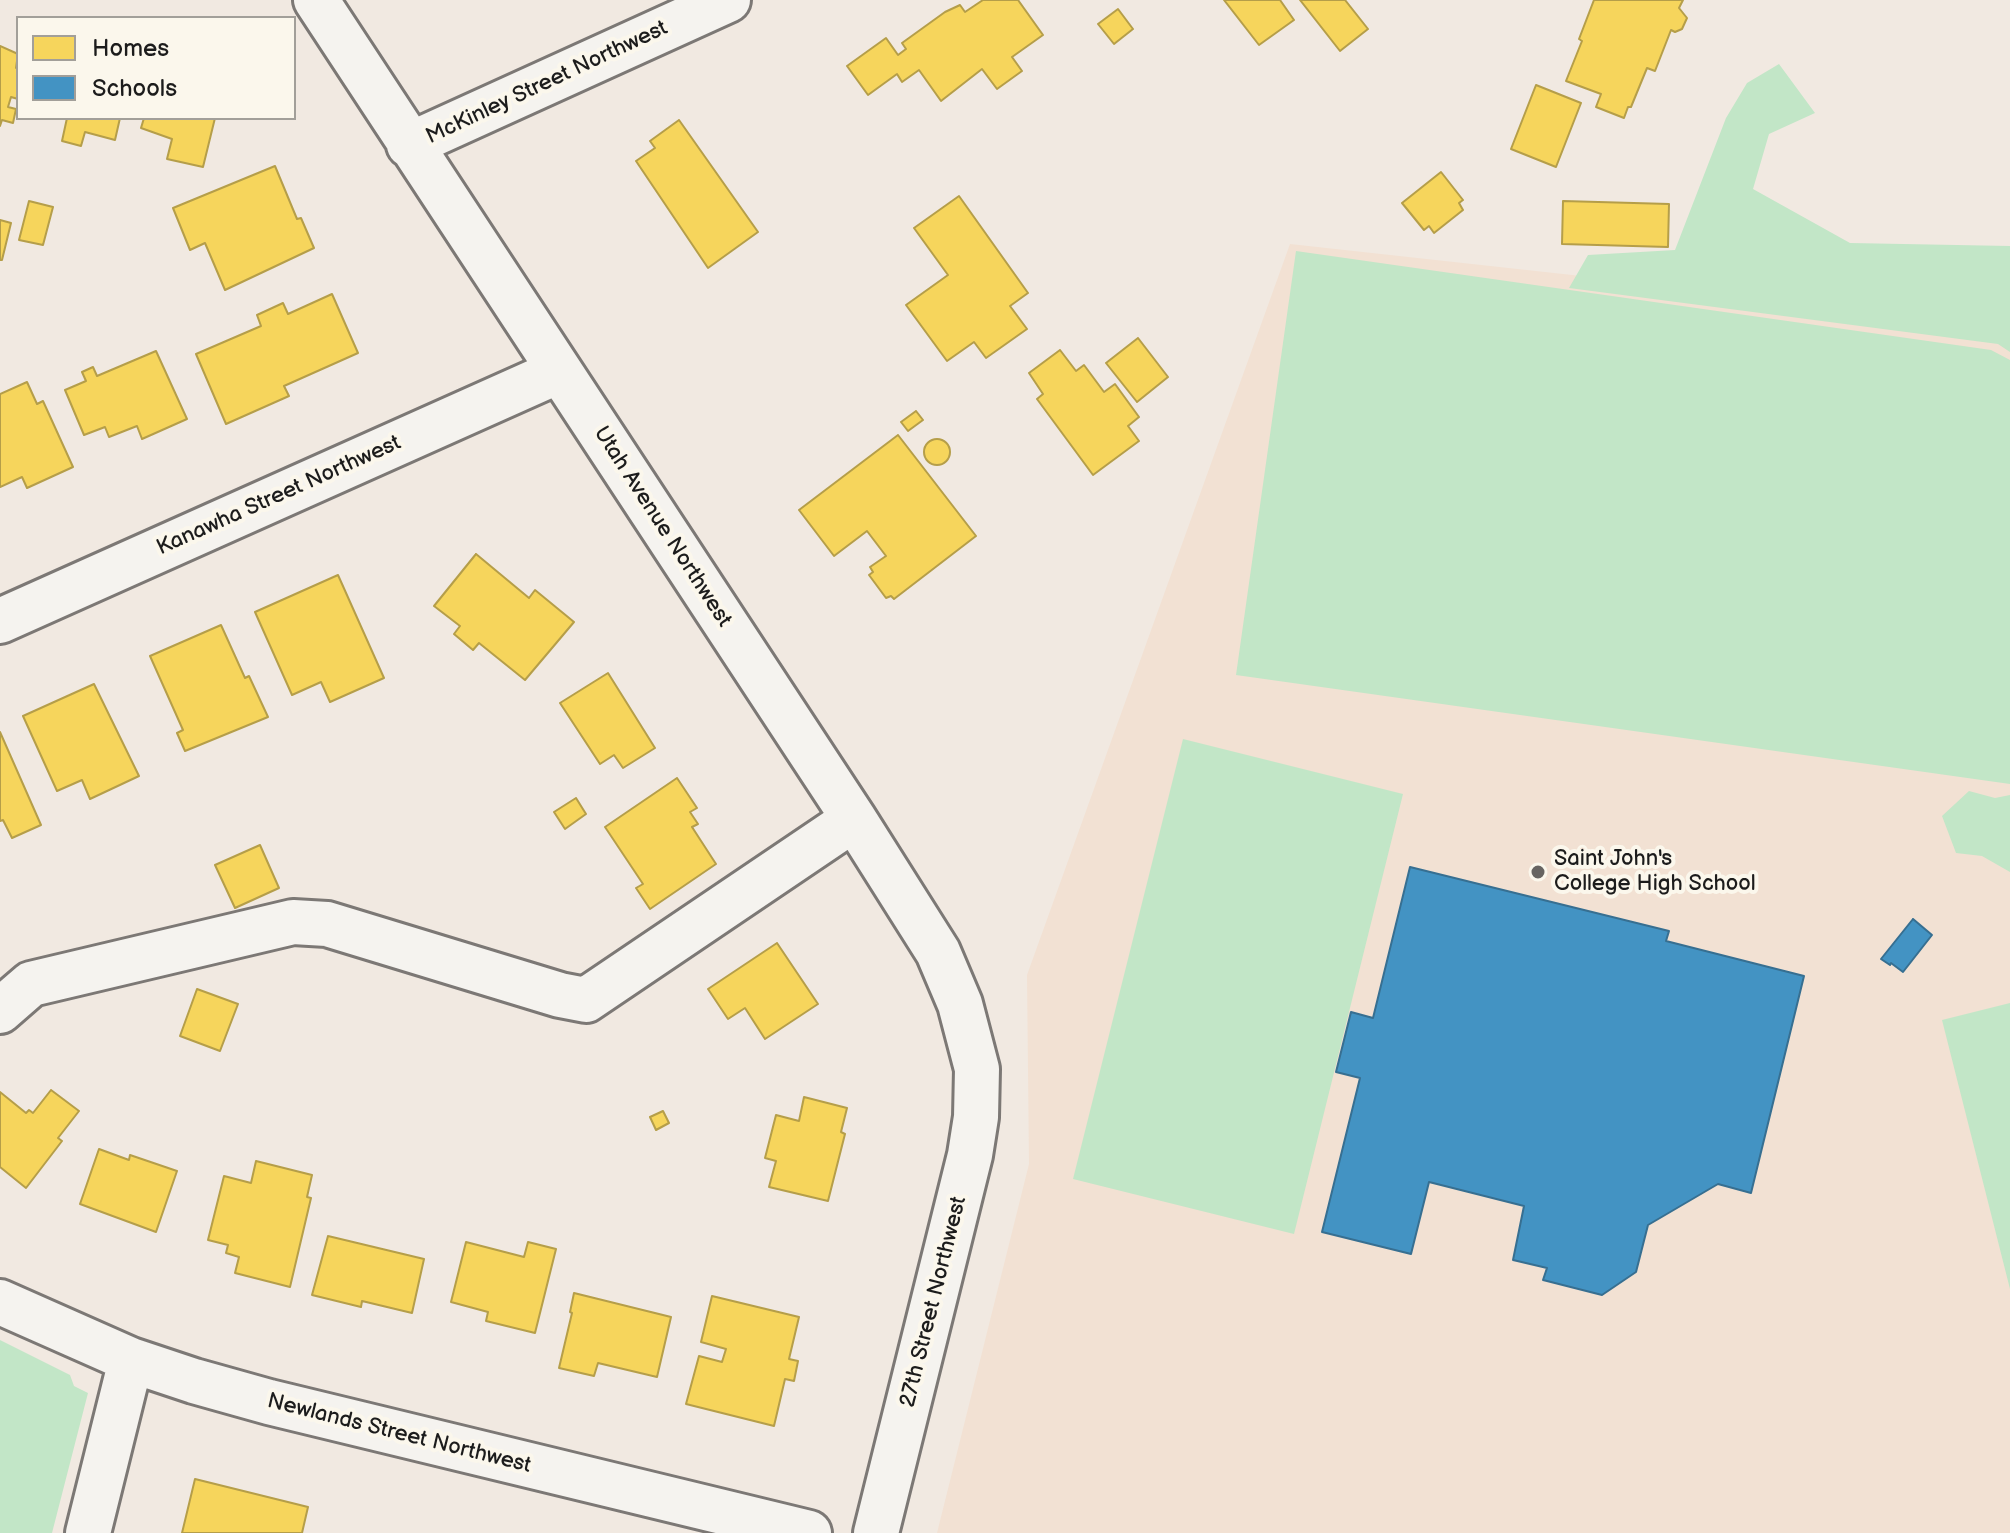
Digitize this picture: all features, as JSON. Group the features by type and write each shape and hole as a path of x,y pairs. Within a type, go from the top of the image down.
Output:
{"street":[{"name":"Utah Avenue Northwest","path":"316,0 854,819 944,964 960,1004 977,1069"},
{"name":"McKinley Street Northwest","path":"409,145 728,0"},
{"name":"Kanawha Street Northwest","path":"0,621 559,371"},
{"path":"0,1011 31,984 293,922 327,924 560,995 586,1000 854,819"},
{"name":"27th Street Northwest","path":"876,1533 970,1155 976,1117 977,1069"},
{"name":"Newlands Street Northwest","path":"0,1302 131,1360 269,1402 809,1533"},
{"path":"88,1533 131,1360"}],"shaded area":[{"name":"Saint John's College High School","path":"1290,244 1818,302 2010,316 2010,1533 937,1533 1029,1164 1027,975"}],"green space":[{"path":"1779,64 1815,113 1769,134 1753,189 1850,243 2010,246 2010,352 1998,344 1569,288 1588,255 1675,250 1726,118 1747,83"},
{"path":"1296,251 1991,350 2010,360 2010,784 1236,675"},
{"path":"1183,739 1403,794 1294,1234 1073,1179"},
{"path":"1969,791 1995,798 2010,795 2010,872 1982,856 1956,853 1942,816"},
{"path":"2010,1003 2010,1289 1942,1020"},
{"path":"0,1340 70,1375 74,1386 88,1393 52,1533 0,1533"}],"building: Homes":[{"path":"983,0 1018,0 1043,35 1012,57 1022,71 997,89 982,69 941,101 919,70 902,82 897,74 868,95 847,66 886,38 898,55 906,49 902,43 945,12 960,5 965,12"},
{"path":"1224,0 1280,0 1294,20 1259,45"},
{"path":"1300,0 1345,0 1368,29 1340,51"},
{"path":"1594,0 1683,0 1679,8 1687,18 1682,29 1671,30 1655,71 1647,68 1624,118 1596,107 1601,94 1566,81"},
{"path":"1118,9 1133,29 1114,44 1098,24"},
{"path":"0,46 16,53 16,98 11,97 8,107 16,109 13,123 2,120 0,126"},
{"path":"1536,85 1581,103 1556,167 1511,149"},
{"path":"67,120 120,120 115,140 85,132 81,146 62,141"},
{"path":"143,120 215,120 203,167 167,159 172,139 141,128"},
{"path":"679,120 758,232 708,268 636,161 655,148 650,141"},
{"path":"275,166 297,219 301,218 314,248 225,290 205,243 190,250 173,208"},
{"path":"1441,172 1463,200 1459,203 1463,210 1434,233 1429,226 1424,230 1402,203"},
{"path":"959,196 1028,293 1010,306 1027,329 986,358 974,342 947,361 906,305 948,275 914,228"},
{"path":"29,201 53,207 43,245 19,240"},
{"path":"1563,201 1669,204 1668,247 1562,244"},
{"path":"0,220 11,223 2,260 0,260"},
{"path":"332,294 358,353 284,386 289,396 226,424 196,354 261,326 257,315 283,303 288,314"},
{"path":"1138,338 1168,377 1137,402 1106,363"},
{"path":"1060,350 1076,371 1084,365 1104,392 1115,384 1139,417 1128,426 1139,441 1093,475 1037,399 1043,394 1029,373"},
{"path":"156,351 187,419 142,439 137,426 109,437 105,427 84,435 65,390 86,381 82,372 93,367 97,376"},
{"path":"27,382 37,404 43,401 73,467 27,488 22,477 0,487 0,394"},
{"path":"916,411 923,420 908,431 901,422"},
{"path":"898,435 976,536 894,599 891,596 886,598 869,575 873,572 870,567 886,556 867,531 834,556 799,510"},
{"path":"937,439 946,443 950,452 946,461 937,465 928,461 924,452 928,443"},
{"path":"476,554 529,598 535,590 574,622 525,680 479,643 473,650 454,634 460,626 434,606"},
{"path":"338,575 384,678 330,702 321,682 292,695 255,612"},
{"path":"221,625 245,678 249,676 268,717 185,751 177,733 183,730 150,656"},
{"path":"608,673 655,748 623,768 614,755 600,764 560,703"},
{"path":"94,684 139,776 90,799 82,780 57,791 23,716"},
{"path":"0,732 41,825 12,838 3,820 0,821"},
{"path":"677,778 697,808 690,812 698,824 692,827 716,864 650,909 636,888 643,884 605,827"},
{"path":"576,798 586,814 565,829 554,812"},
{"path":"260,845 279,888 235,908 215,865"},
{"path":"777,943 818,1004 765,1039 745,1008 728,1019 708,989"},
{"path":"197,989 238,1004 220,1051 180,1036"},
{"path":"51,1090 79,1111 58,1138 62,1141 26,1188 0,1167 0,1092 26,1113 29,1110 33,1113"},
{"path":"804,1097 847,1108 841,1132 845,1134 828,1201 769,1187 776,1161 765,1158 776,1115 799,1121"},
{"path":"663,1111 669,1123 656,1130 650,1117"},
{"path":"99,1149 129,1160 130,1155 177,1171 156,1232 80,1204"},
{"path":"256,1161 312,1175 307,1197 311,1198 290,1287 235,1273 239,1257 226,1253 228,1245 208,1240 224,1176 251,1183"},
{"path":"328,1236 424,1259 412,1313 362,1301 361,1307 312,1295"},
{"path":"466,1242 524,1257 528,1242 556,1249 535,1333 486,1321 488,1312 451,1302"},
{"path":"574,1293 671,1317 657,1377 598,1363 594,1376 559,1368"},
{"path":"712,1296 799,1317 789,1359 798,1361 794,1381 785,1379 774,1426 686,1404 699,1356 722,1362 726,1349 701,1342"},
{"path":"195,1479 308,1507 302,1533 182,1533"}],"building: Schools":[{"path":"1410,867 1669,931 1666,941 1804,976 1751,1193 1718,1184 1648,1225 1636,1272 1602,1295 1543,1280 1547,1268 1513,1260 1524,1206 1429,1182 1411,1254 1322,1232 1360,1078 1336,1072 1351,1012 1373,1018"},
{"path":"1913,919 1932,935 1903,972 1881,959"}],"place":[{"name":"Saint John's College High School","path":"1538,872"}]}
